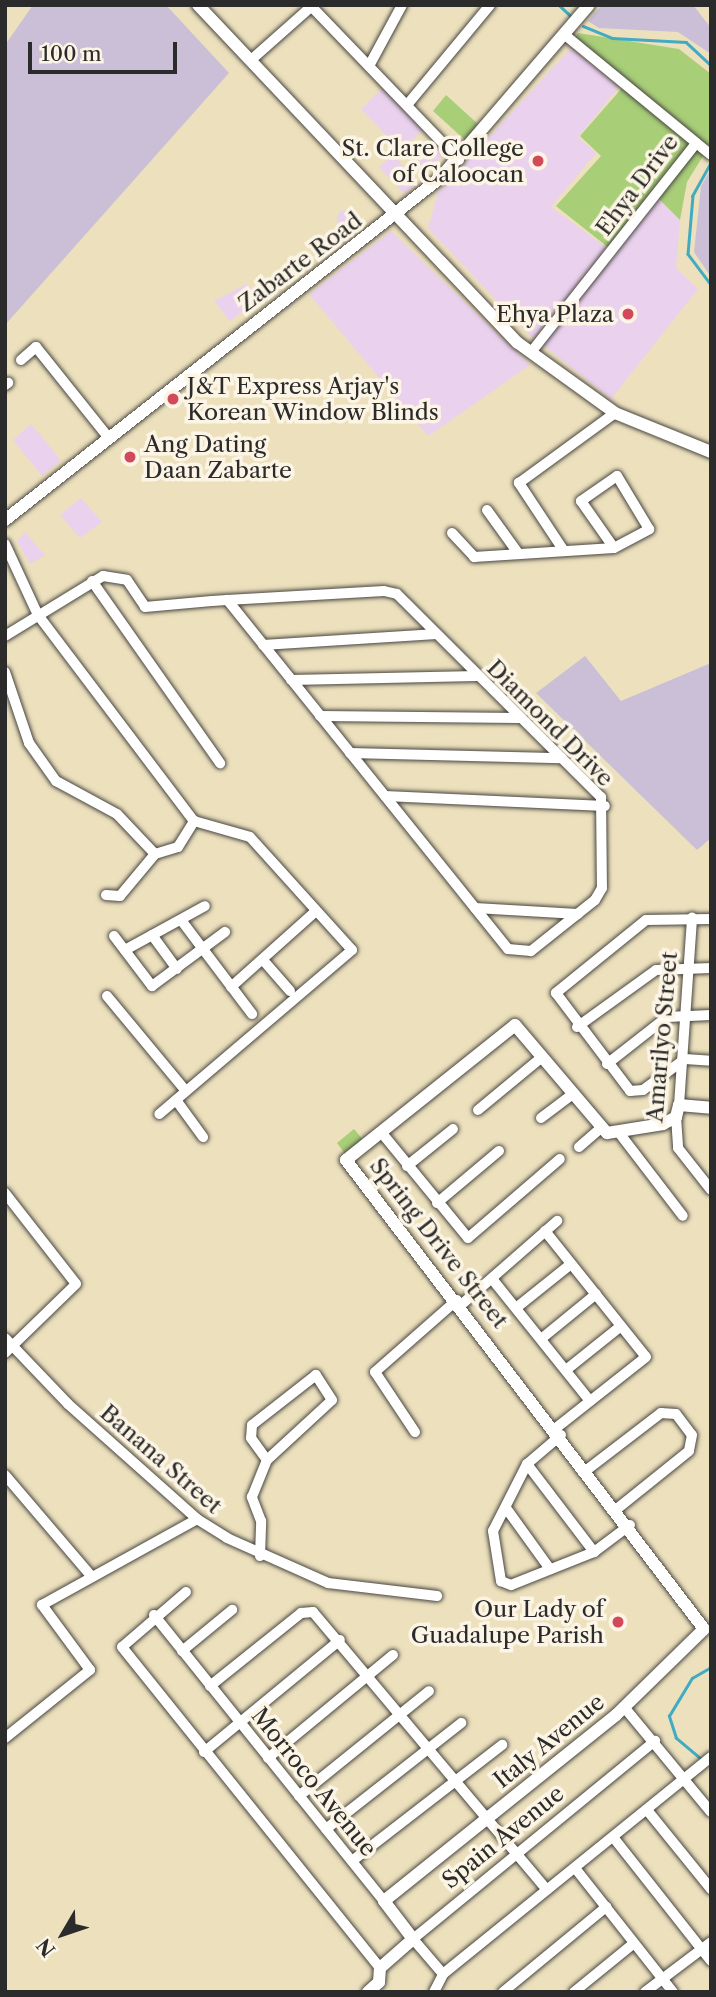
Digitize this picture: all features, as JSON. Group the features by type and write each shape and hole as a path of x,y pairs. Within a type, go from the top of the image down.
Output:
{"street":[{"path":"198,5 489,316 615,413 711,452"},
{"path":"369,66 402,5"},
{"path":"407,106 490,5"},
{"name":"Zabarte Road","path":"5,520 396,214 459,160 589,5"},
{"path":"253,63 312,6 459,160"},
{"name":"Ehya Drive","path":"530,349 704,149 565,35"},
{"path":"21,360 36,347 109,438"},
{"path":"564,551 519,483 615,413"},
{"path":"452,533 469,555 614,548 649,529 617,477 581,501 614,548"},
{"path":"487,510 518,553"},
{"path":"5,544 38,615 194,821 250,837 316,911 350,943 348,956 159,1114"},
{"path":"92,580 220,763"},
{"path":"5,636 92,580 127,580 145,607 227,600"},
{"name":"Diamond Drive","path":"391,592 562,758 605,806 602,888 578,914 519,955 475,908 227,600 391,592"},
{"path":"262,645 436,634"},
{"path":"5,672 29,743 48,772 117,814 155,854"},
{"path":"291,680 477,676"},
{"path":"320,716 519,718"},
{"path":"350,753 562,758"},
{"path":"385,796 605,806"},
{"path":"106,895 120,896 155,854 178,847 194,821"},
{"path":"125,950 205,906"},
{"path":"475,908 578,914"},
{"path":"231,986 316,911"},
{"path":"711,919 692,917 646,920 556,993 577,1027 630,1091 643,1090 685,1059 711,1061"},
{"name":"Amarilyo Street","path":"692,917 685,1059 678,1111 678,1148 711,1190"},
{"path":"181,920 252,1014"},
{"path":"114,936 152,986 225,932"},
{"path":"152,935 177,969"},
{"path":"263,960 290,991"},
{"path":"577,1027 656,970 711,968"},
{"path":"107,996 185,1090"},
{"path":"607,1065 667,1017 688,1013 711,1015"},
{"name":"Spring Drive Street","path":"601,1128 542,1056 510,1026 346,1160 459,1302 686,1598"},
{"path":"478,1110 542,1056"},
{"path":"541,1118 572,1095"},
{"path":"176,1100 203,1137"},
{"path":"620,1134 678,1111 711,1108"},
{"path":"579,1147 601,1128 620,1134 683,1216"},
{"path":"407,1166 453,1129"},
{"path":"381,1132 436,1203 468,1238 560,1159"},
{"path":"436,1203 499,1151"},
{"path":"5,1193 76,1284 9,1350"},
{"path":"415,1432 375,1371 459,1302 493,1280 498,1269 557,1221"},
{"path":"545,1231 646,1357 590,1401 527,1464 492,1540 501,1581 510,1585 594,1552 630,1525"},
{"path":"516,1308 571,1264"},
{"path":"493,1280 590,1401"},
{"path":"541,1339 596,1294"},
{"path":"566,1370 621,1326"},
{"name":"Banana Street","path":"5,1338 9,1350 197,1519 260,1556 328,1583 437,1596"},
{"path":"260,1556 261,1521 252,1497 267,1460 332,1400 316,1375 252,1426 251,1438 267,1460"},
{"path":"588,1469 661,1413 676,1414 692,1435 690,1451 618,1508"},
{"path":"527,1464 594,1552"},
{"path":"5,1475 92,1577"},
{"path":"506,1508 550,1569"},
{"path":"5,1738 90,1670 42,1605 197,1519"},
{"path":"186,1591 122,1642 125,1652 380,1968 379,1982 368,1992"},
{"name":"Italy Avenue","path":"384,1901 624,1707 702,1636 704,1629 686,1598"},
{"path":"182,1651 232,1610"},
{"path":"210,1686 306,1611 340,1640 547,1890"},
{"name":"Morroco Avenue","path":"154,1615 443,1974"},
{"path":"204,1752 340,1640"},
{"path":"268,1758 393,1655"},
{"path":"299,1796 429,1691"},
{"path":"624,1707 655,1741 711,1812"},
{"path":"326,1829 461,1723"},
{"name":"Spain Avenue","path":"380,1968 516,1853 655,1741"},
{"path":"352,1861 502,1745"},
{"path":"434,1992 443,1974 711,1757"},
{"path":"647,1810 711,1889"},
{"path":"613,1837 711,1961"},
{"path":"575,1868 673,1992"},
{"path":"503,1992 606,1908"},
{"path":"645,1992 711,1942"},
{"path":"575,1992 634,1943"}],"shaded area":[{"path":"33,5 166,5 229,73 5,325 5,45"},
{"path":"602,5 693,5 711,28 711,54 678,32 599,28 588,21"},
{"path":"571,48 619,87 578,137 596,153 551,207 607,248 533,339 428,228 438,192"},
{"path":"384,87 424,129 401,150 361,109"},
{"path":"435,145 443,155 424,175 415,165"},
{"path":"393,155 418,182 404,194 379,167"},
{"path":"711,169 711,277 694,252 701,186"},
{"path":"658,198 680,220 676,268 698,289 611,399 542,344"},
{"path":"346,210 352,213 355,219 352,225 346,228 340,225 337,219 340,213"},
{"path":"391,231 530,365 428,436 309,294"},
{"path":"246,284 263,296 230,321 214,301"},
{"path":"31,424 61,460 42,476 13,440"},
{"path":"81,498 102,522 80,538 60,515"},
{"path":"25,532 45,555 30,564 17,541"},
{"path":"585,656 621,701 711,663 711,838 697,850 536,693"}],"green space":[{"path":"578,33 679,49 711,74 711,143 687,182 680,220 658,198 614,252 556,206 601,156 580,136 622,88 571,44"},
{"path":"446,95 478,124 465,140 433,111"},
{"path":"354,1129 364,1141 346,1155 337,1143"}],"waterway":[{"path":"559,5 571,16"},
{"path":"583,26 612,38 686,42 711,65"},
{"path":"711,163 693,196 688,254 711,284"},
{"path":"702,1760 676,1738 669,1716 692,1678 711,1667"}],"place":[{"name":"St. Clare College of Caloocan","path":"538,161"},
{"name":"Ehya Plaza","path":"628,314"},
{"name":"J&T Express Arjay's Korean Window Blinds","path":"173,399"},
{"name":"Ang Dating Daan Zabarte","path":"130,457"},
{"name":"Our Lady of Guadalupe Parish","path":"618,1622"}]}
